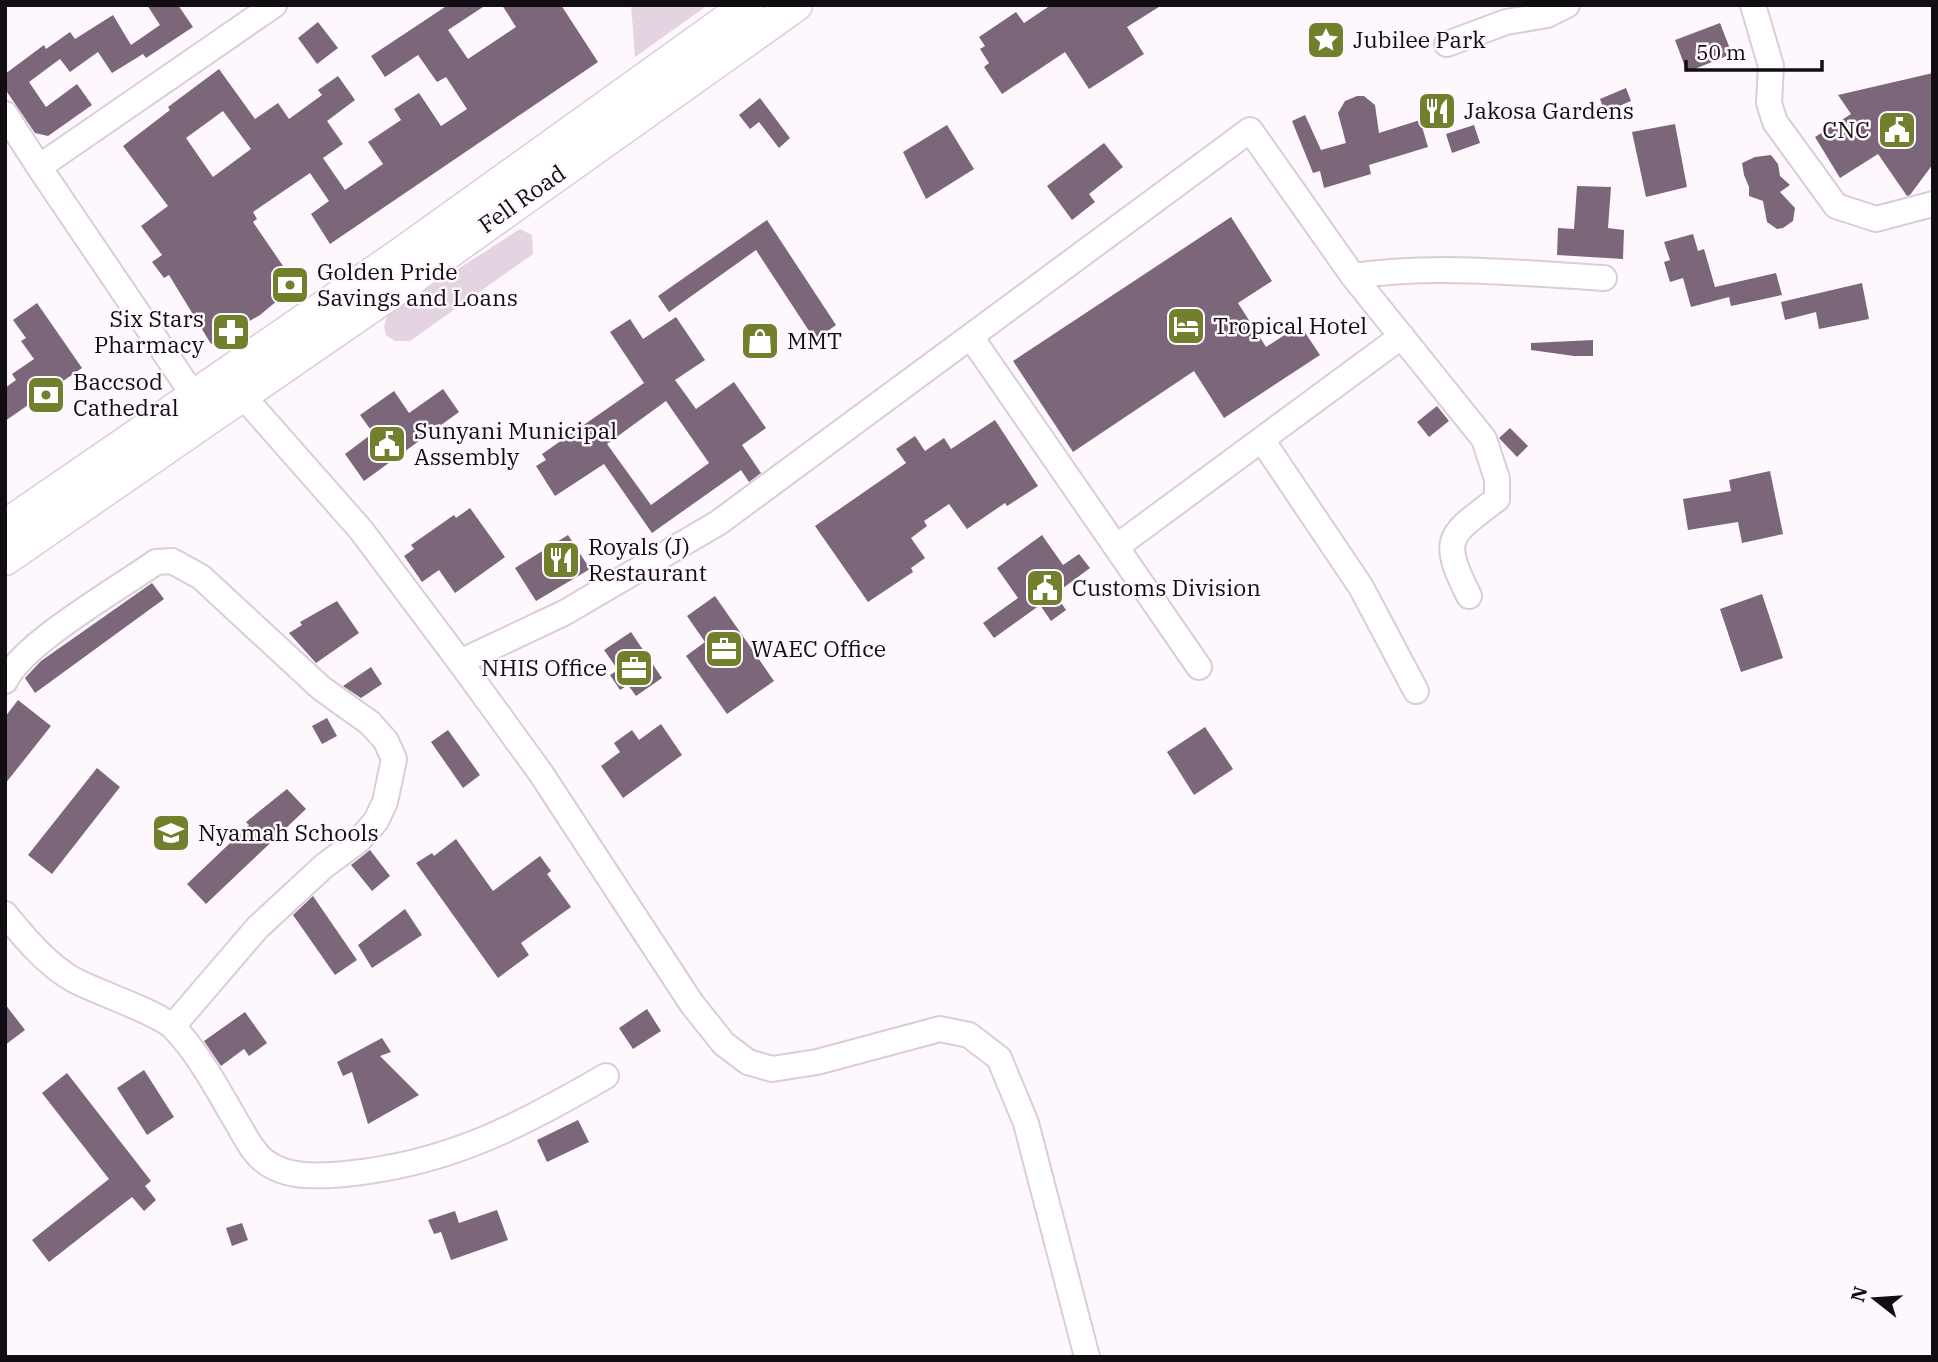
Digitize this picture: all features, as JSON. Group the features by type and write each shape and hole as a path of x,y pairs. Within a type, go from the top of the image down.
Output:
{"main road":[{"name":"Fell Road","path":"5,526 401,254 748,5"},
{"name":"Fell Road","path":"5,559 796,5"}],"street":[{"path":"39,167 274,5"},
{"path":"1447,44 1506,22 1547,15 1567,5"},
{"path":"1753,5 1771,66 1769,103 1775,122 1836,206 1875,219 1933,204"},
{"path":"5,114 194,396"},
{"path":"460,663 564,613 719,523 1250,130 1353,276 1484,439 1497,479 1497,499 1462,526 1451,544 1452,562 1469,596"},
{"path":"1353,276 1390,271 1454,269 1604,278"},
{"path":"1116,547 1402,336"},
{"path":"971,337 1199,667"},
{"path":"242,395 360,530 460,663 540,772 692,1004 724,1044 748,1062 772,1069 817,1062 940,1028 969,1035 999,1058 1026,1123 1074,1316 1087,1357"},
{"path":"1262,440 1361,587 1416,691"},
{"path":"5,681 17,661 57,632 156,562 172,561 201,577 320,688 370,723 386,741 394,759 392,779 376,821 359,841 324,866 257,928 173,1026"},
{"path":"9,928 73,979 173,1026 217,1088 256,1153 278,1168 306,1175 400,1167 435,1159 476,1144 542,1113 606,1076"}],"shaded area":[{"path":"631,5 708,5 635,57"},
{"path":"520,229 532,235 533,254 410,341 395,341 386,335 384,326 388,314"}],"building":[{"path":"147,5 178,5 193,27 146,58 143,54 112,73 98,52 70,72 60,59 29,82 46,107 77,84 92,105 48,136 35,133 5,89 5,74 44,45 46,49 70,32 75,39 113,15 131,45 160,25"},
{"path":"448,5 486,5 448,30 468,59 516,27 502,5 561,5 598,62 330,244 311,214 329,201 310,173 253,212 257,219 253,222 296,285 260,315 211,344 169,275 164,278 152,262 162,255 141,226 168,206 123,146 170,110 168,107 219,69 255,119 278,103 289,119 322,95 318,90 338,76 355,100 327,121 343,144 323,158 345,190 383,164 368,142 401,120 394,109 419,93 441,126 467,109 446,77 437,82 418,55 385,77 371,56","holes":["223,111 251,149 213,177 186,138"]},
{"path":"1051,5 1162,5 1127,27 1144,54 1089,89 1065,52 1002,94 984,67 989,63 980,49 985,46 979,37 1016,12 1024,23"},
{"path":"318,22 338,48 317,64 298,38"},
{"path":"1720,23 1732,54 1687,72 1675,40"},
{"name":"CNC","path":"1933,73 1933,164 1910,195 1907,196 1878,154 1840,178 1815,137 1851,114 1838,95"},
{"path":"1626,88 1631,101 1605,112 1600,99"},
{"path":"1364,96 1375,105 1379,133 1420,120 1428,147 1369,165 1371,174 1324,188 1320,171 1313,173 1292,121 1305,115 1321,150 1346,143 1338,113 1345,101"},
{"path":"760,98 790,138 779,148 759,122 750,129 739,115"},
{"path":"1675,124 1687,187 1646,197 1632,132"},
{"path":"947,125 974,169 926,199 903,152"},
{"path":"1474,125 1480,143 1452,153 1446,134"},
{"path":"1104,143 1123,167 1089,194 1095,202 1072,220 1047,186"},
{"path":"1771,155 1778,164 1780,176 1790,185 1780,192 1795,208 1793,221 1777,229 1767,222 1763,201 1749,196 1742,163 1755,157"},
{"path":"1577,186 1611,187 1608,228 1624,230 1623,259 1557,255 1558,228 1574,229"},
{"path":"1231,217 1272,281 1238,303 1266,347 1300,325 1320,355 1224,418 1194,371 1073,452 1013,361"},
{"path":"767,220 836,325 815,340 756,250 669,312 658,296"},
{"path":"1693,234 1698,251 1704,249 1715,287 1776,273 1782,295 1731,306 1729,297 1691,307 1683,278 1670,282 1664,262 1670,260 1664,242"},
{"path":"1862,283 1869,319 1819,329 1816,312 1785,320 1781,302"},
{"path":"37,303 82,368 5,421 5,388 16,380 12,374 34,359 21,341 26,338 13,320"},
{"path":"676,317 705,360 675,380 696,409 734,382 766,428 742,445 761,473 749,482 741,470 652,533 604,464 555,496 536,466 546,460 542,454 644,383 610,332 630,319 643,339","holes":["666,401 709,463 651,505 607,444"]},
{"path":"1593,340 1593,356 1531,350 1531,343"},
{"name":"Sunyani Municipal Assembly","path":"443,389 459,412 364,481 345,454 373,433 360,415 394,391 409,413"},
{"path":"1437,406 1449,421 1429,437 1417,422"},
{"path":"995,420 1038,486 1007,506 1005,503 967,529 949,504 924,521 927,526 911,538 925,558 911,568 913,572 868,602 815,526 906,463 896,449 915,436 925,451 944,438 951,449"},
{"path":"1510,428 1528,446 1517,457 1499,438"},
{"path":"1770,471 1783,534 1742,543 1738,522 1688,530 1683,499 1731,491 1729,480"},
{"path":"470,508 505,557 455,593 439,570 422,582 404,556 414,549 411,545 454,515 456,518"},
{"path":"568,535 590,569 536,601 515,568"},
{"name":"Customs Division","path":"1042,535 1063,565 1079,554 1090,568 1055,594 1066,610 1051,621 1040,605 994,638 983,623 1018,598 997,568"},
{"path":"152,583 164,599 35,693 25,678 41,661"},
{"path":"1762,594 1783,658 1741,672 1720,609"},
{"name":"WAEC Office","path":"715,596 774,681 727,714 686,656 705,642 687,616"},
{"path":"337,601 359,633 316,663 289,633 302,625 300,622"},
{"path":"631,632 662,678 636,696 628,685 620,690 610,675 618,670 604,650"},
{"path":"371,667 382,684 361,698 343,686"},
{"path":"18,700 51,726 5,784 5,717"},
{"path":"327,718 337,736 322,744 312,726"},
{"path":"661,724 682,755 623,798 601,766 620,752 614,743 632,730 639,740"},
{"path":"1205,727 1233,769 1194,795 1167,752"},
{"path":"448,730 480,775 463,788 431,742"},
{"path":"97,768 120,787 52,874 28,855"},
{"path":"287,789 306,809 206,904 187,884 249,825 246,822"},
{"path":"456,839 493,891 540,856 551,871 547,874 571,907 521,943 529,955 498,978 416,863 432,853 434,856"},
{"path":"370,850 390,876 372,891 351,865"},
{"path":"313,896 357,960 335,975 293,915"},
{"path":"405,909 422,935 372,968 358,945"},
{"path":"5,1004 25,1030 5,1045"},
{"path":"647,1009 661,1031 633,1049 619,1028"},
{"path":"245,1012 267,1043 249,1056 244,1049 221,1066 204,1041"},
{"path":"382,1038 391,1052 380,1056 419,1095 368,1124 352,1072 343,1076 337,1062"},
{"path":"144,1070 174,1117 147,1135 117,1088"},
{"path":"67,1073 151,1181 145,1186 156,1200 144,1211 132,1197 49,1262 32,1240 109,1179 42,1093"},
{"path":"578,1120 589,1142 547,1162 537,1140"},
{"path":"497,1210 508,1240 451,1260 441,1232 434,1234 428,1220 455,1211 459,1223"},
{"path":"242,1223 248,1240 232,1246 226,1228"}],"place":[{"name":"Jubilee Park","path":"1326,40"},
{"name":"Jakosa Gardens","path":"1437,111"},
{"name":"CNC","path":"1897,130"},
{"name":"Golden Pride Savings and Loans","path":"290,285"},
{"name":"Tropical Hotel","path":"1186,326"},
{"name":"Six Stars Pharmacy","path":"231,332"},
{"name":"MMT","path":"760,341"},
{"name":"Baccsod Cathedral","path":"46,395"},
{"name":"Sunyani Municipal Assembly","path":"387,444"},
{"name":"Royals (J) Restaurant","path":"561,560"},
{"name":"Customs Division","path":"1045,588"},
{"name":"WAEC Office","path":"724,649"},
{"name":"NHIS Office","path":"634,668"},
{"name":"Nyamah Schools","path":"171,833"}]}
